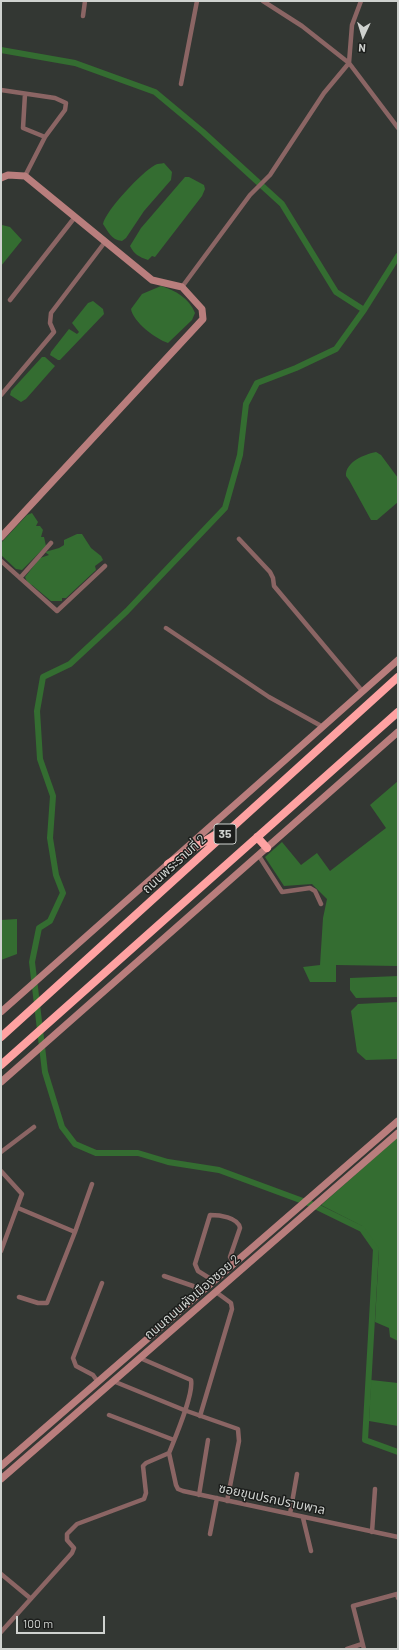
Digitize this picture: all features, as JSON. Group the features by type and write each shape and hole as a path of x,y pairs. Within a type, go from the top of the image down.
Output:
{"highway":[{"name":"ถนนพระรามที่ 2","path":"2,1035 398,677"},
{"name":"35","path":"1,1065 398,712"},
{"path":"168,864 242,819"},
{"path":"258,837 267,848"}],"street":[{"path":"83,16 84,1"},
{"path":"181,84 198,1"},
{"path":"263,1 302,26 349,62 398,128"},
{"path":"182,287 250,195 270,175 324,92 349,62 352,25 361,1"},
{"path":"1,90 55,98 66,103 65,110 45,137 25,176"},
{"path":"25,94 23,128 45,137"},
{"path":"1,178 8,176 25,176 152,280 182,287 202,309 203,319 1,537"},
{"path":"10,300 75,217"},
{"path":"1,395 54,332 50,323 51,313 105,242"},
{"path":"239,539 270,572 273,578 274,586 363,692"},
{"path":"20,578 51,543"},
{"path":"1,561 57,611 105,566"},
{"path":"166,628 269,697 323,727"},
{"name":"ถนนพระรามที่ 2","path":"1,1012 398,660"},
{"path":"1,1082 398,732"},
{"path":"259,856 282,892 310,888 315,891 321,904"},
{"name":"ถนนถนนผังเมืองซอย 2","path":"1,1466 398,1121"},
{"path":"1,1152 34,1127"},
{"name":"ถนนถนนผังเมืองซอย 2","path":"1,1479 398,1133"},
{"path":"1,1170 22,1194 1,1251"},
{"path":"19,1297 38,1303 47,1302 75,1232 92,1184"},
{"path":"18,1208 75,1232"},
{"path":"214,1282 198,1272 195,1264 210,1215 235,1220 240,1224 230,1257 234,1264"},
{"path":"164,1276 193,1286 200,1293"},
{"path":"98,1382 93,1375 76,1366 73,1358 102,1283"},
{"path":"200,1416 232,1309 231,1303 216,1292"},
{"path":"1,1632 72,1553 74,1548 66,1537 73,1528 144,1499 146,1493 143,1466 146,1463 169,1453 191,1388 191,1380 140,1358"},
{"path":"113,1381 184,1410 238,1429 238,1441 227,1501"},
{"path":"109,1415 174,1440"},
{"path":"199,1495 208,1440"},
{"name":"ซอยขุนปรกปราบพาล","path":"169,1453 178,1489 303,1518 398,1537"},
{"path":"290,1514 297,1474"},
{"path":"372,1532 375,1489"},
{"path":"210,1534 217,1498"},
{"path":"303,1518 311,1551"},
{"path":"1,1574 30,1598"},
{"path":"347,1649 363,1647 353,1606 397,1594 398,1598"}],"shaded area":[{"path":"164,163 172,172 171,180 144,211 126,238 122,241 115,239 110,235 103,224 111,210 117,201 142,175 156,164"},
{"path":"185,177 189,177 204,185 205,189 202,196 155,257 152,256 148,260 139,256 130,246 141,228"},
{"path":"2,225 10,227 22,240 1,266"},
{"path":"161,286 172,290 186,299 190,303 195,313 192,320 168,343 157,338 140,324 131,309 142,294"},
{"path":"93,301 103,309 104,314 60,360 50,355 69,329 77,334 79,332 72,323 88,303"},
{"path":"42,357 45,357 55,366 26,399 21,402 10,395 11,391"},
{"path":"376,452 381,455 398,478 398,502 377,520 371,520 346,476 352,463 361,457"},
{"path":"32,513 38,522 36,526 40,526 43,530 41,537 44,537 46,546 22,570 16,569 1,555 1,543 27,515"},
{"path":"77,534 82,534 91,548 101,556 103,560 95,566 96,570 66,598 62,598 62,601 51,601 32,585 28,584 25,577 40,558 49,555 45,552 59,548 64,545 64,540"},
{"path":"398,781 398,966 336,965 336,982 310,982 303,967 320,965 323,918 327,899 312,884 284,886 265,857 282,842 301,865 317,853 330,871 386,828 370,805"},
{"path":"17,919 17,954 1,960 1,920"},
{"path":"398,976 398,997 356,998 350,990 350,978"},
{"path":"398,1002 398,1059 366,1060 357,1052 351,1011 358,1004"},
{"path":"398,1137 398,1341 390,1337 389,1328 375,1322 379,1250 362,1226 321,1205"},
{"path":"371,1380 398,1383 398,1426 369,1421"}],"waterway":[{"path":"1,50 75,63 155,92 203,132 282,204 336,292 364,310 398,256"},
{"path":"364,310 336,349 296,368 257,383 246,404 240,455 225,508 127,611 70,664 43,677 37,711 40,759 53,796 50,838 56,875 63,893 50,921 39,928 32,962 45,1072 62,1127 75,1144 96,1153 138,1153 168,1162 219,1170 311,1204 362,1229 376,1249 365,1440 398,1452"}]}
